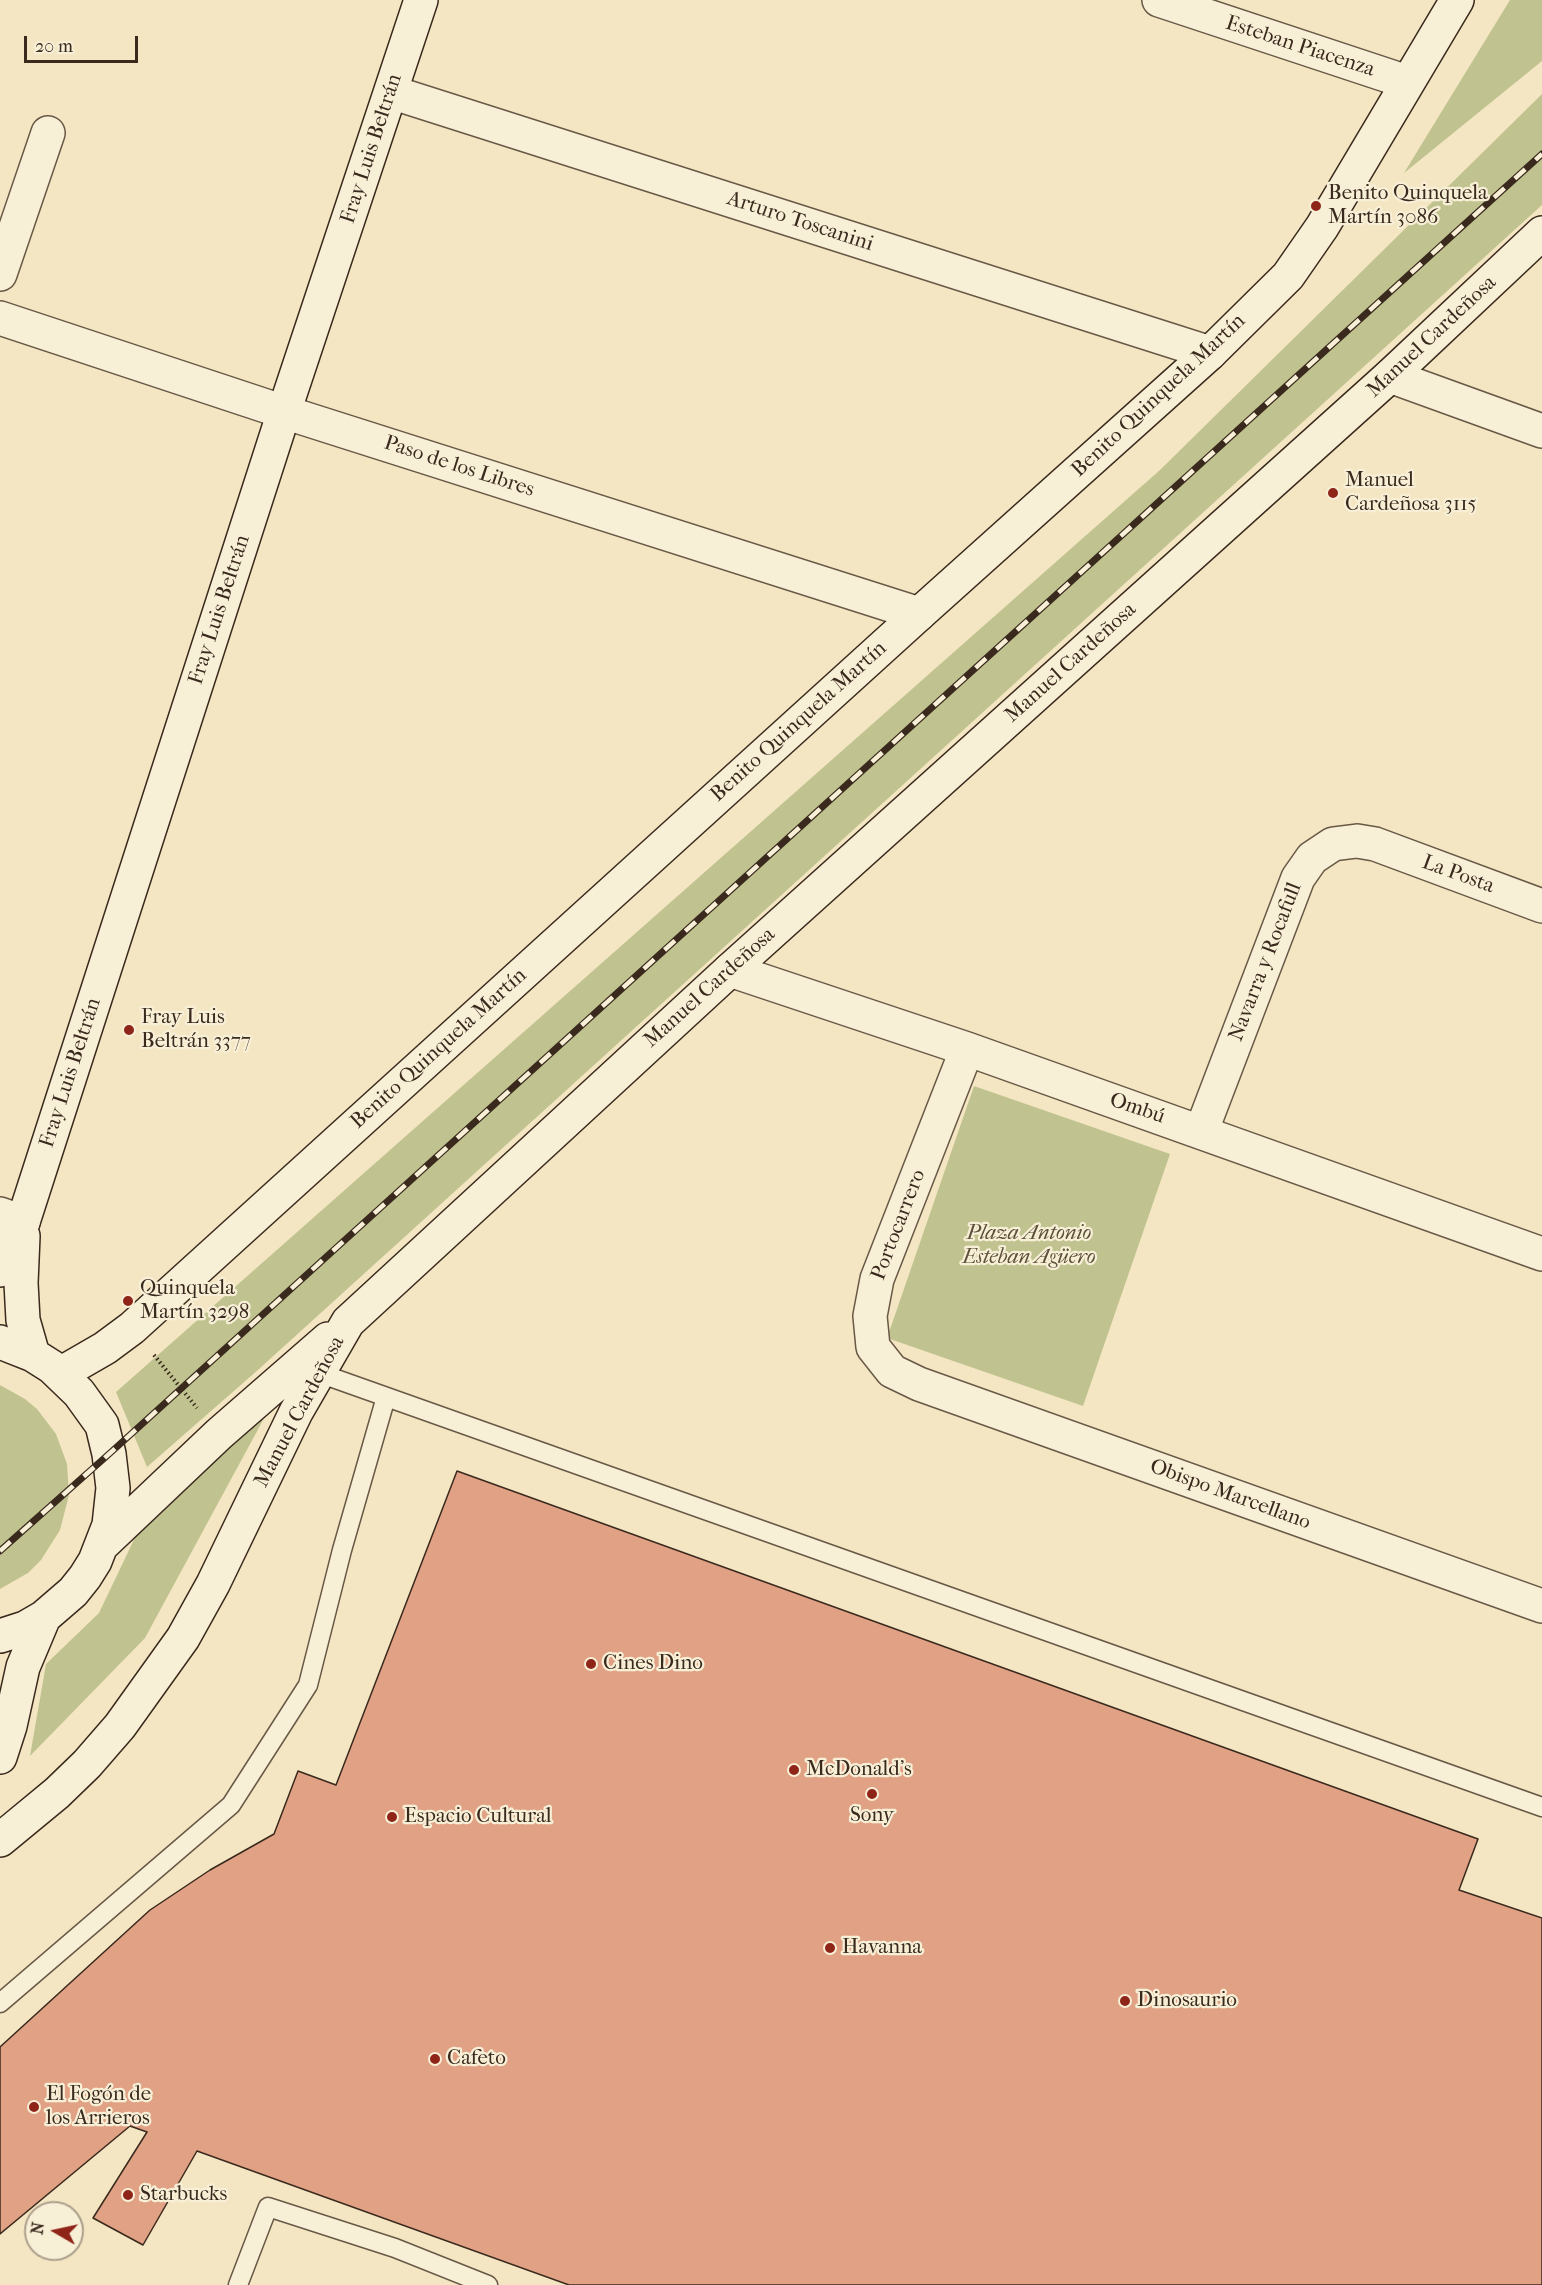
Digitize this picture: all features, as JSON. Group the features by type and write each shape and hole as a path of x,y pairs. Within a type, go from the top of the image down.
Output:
{"main road":[{"name":"Fray Luis Beltrán","path":"12,1218 421,0"},
{"name":"Esteban Piacenza","path":"1159,0 1407,82"},
{"name":"Benito Quinquela Martín","path":"60,1374 105,1348 132,1328 1210,353 1288,276 1322,227 1457,0"},
{"name":"Arturo Toscanini","path":"391,92 1210,353"},
{"path":"0,274 48,133"},
{"name":"Manuel Cardeñosa","path":"0,1840 57,1793 87,1764 120,1726 183,1638 213,1584 296,1412 348,1322 730,970 1390,376 1542,233"},
{"name":"Paso de los Libres","path":"0,318 284,412 919,614"},
{"path":"1390,376 1542,431"},
{"name":"Navarra y Rocafull","path":"1201,1132 1298,878 1312,858 1333,844 1356,842 1374,844"},
{"name":"La Posta","path":"1374,844 1542,906"},
{"name":"Ombú","path":"730,970 967,1049 1542,1254"},
{"name":"Portocarrero","path":"919,1384 892,1371 873,1347 870,1316 877,1279 967,1049"},
{"path":"0,1270 12,1218"},
{"path":"12,1218 21,1283 23,1320 33,1355"},
{"path":"103,1544 219,1434 348,1322"},
{"path":"0,1342 33,1355 60,1374 79,1393 102,1425 109,1454 113,1488 112,1507 103,1544 95,1561 73,1592 44,1617 25,1628 0,1636"},
{"name":"Obispo Marcellano","path":"919,1384 1542,1606"},
{"path":"0,1757 10,1726 23,1667 44,1617"}],"lane":[{"path":"319,1373 1542,1807"},
{"path":"0,2003 231,1804 308,1685 342,1550 386,1397"},
{"path":"238,2285 268,2207 395,2248 488,2285"}],"path":[{"path":"153,1354 219,1434"}],"green space":[{"path":"1510,0 1542,0 1542,61 1404,173"},
{"path":"1542,94 1542,205 259,1369 147,1467 116,1392 1160,470"},
{"name":"Plaza Antonio Esteban Agüero","path":"974,1086 1170,1154 1083,1406 887,1338"},
{"path":"0,1385 25,1399 37,1409 56,1434 67,1464 69,1495 60,1530 41,1560 28,1573 0,1589"},
{"path":"268,1411 145,1638 30,1756 46,1664 99,1613 139,1529"}],"building":[{"path":"457,1471 1478,1839 1459,1890 1542,1918 1542,2285 569,2285 197,2151 143,2245 93,2218 147,2132 130,2126 40,2201 24,2201 24,2214 0,2234 0,2047 150,1910 210,1870 274,1834 298,1771 336,1785"}],"railway":[{"path":"0,1551 1542,154"}],"place":[{"name":"Benito Quinquela Martín 3086","path":"1316,206"},
{"name":"Manuel Cardeñosa 3115","path":"1333,493"},
{"name":"Fray Luis Beltrán 3377","path":"129,1030"},
{"name":"Quinquela Martín 3298","path":"128,1301"},
{"name":"Cines Dino","path":"591,1664"},
{"name":"McDonald's","path":"794,1770"},
{"name":"Sony","path":"872,1794"},
{"name":"Espacio Cultural","path":"392,1817"},
{"name":"Havanna","path":"830,1948"},
{"name":"Dinosaurio","path":"1125,2001"},
{"name":"Cafeto","path":"435,2059"},
{"name":"El Fogón de los Arrieros","path":"34,2107"},
{"name":"Starbucks","path":"128,2195"}]}
